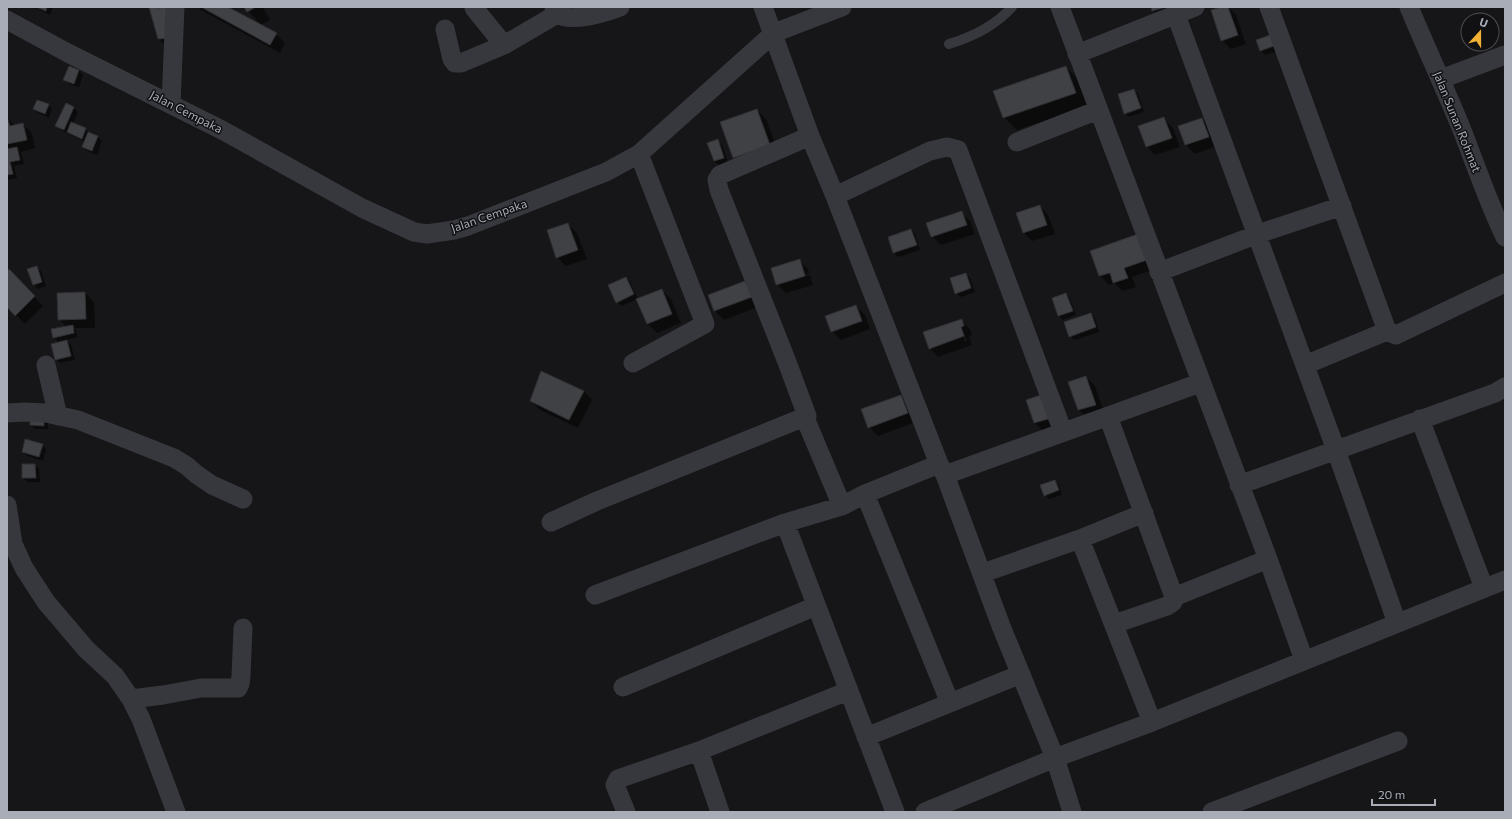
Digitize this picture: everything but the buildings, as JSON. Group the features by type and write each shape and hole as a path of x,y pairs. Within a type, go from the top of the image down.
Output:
{"street":[{"path":"171,104 175,7"},
{"path":"445,30 452,59 456,63 461,63 504,45 556,11 572,18 620,7"},
{"path":"763,7 774,33 810,136 835,196 983,573 1002,626 1055,758 1072,812"},
{"name":"Jalan Cempaka","path":"7,20 68,53 222,130 362,208 414,232 427,234 454,230 480,222 606,172 639,154 774,33 842,7"},
{"path":"1060,7 1200,383 1268,558 1304,660"},
{"path":"1077,54 1195,7"},
{"path":"1269,7 1387,331 1396,335 1505,283"},
{"name":"Jalan Sunan Rohmat","path":"1409,7 1470,149 1488,200 1505,237"},
{"path":"474,8 504,45"},
{"path":"1176,15 1258,234 1397,623"},
{"path":"1440,79 1505,55"},
{"path":"1017,142 1098,110"},
{"path":"810,136 720,175 717,180 719,190 807,415 805,418 842,506"},
{"path":"835,196 930,151 946,147 958,150 1063,432"},
{"path":"633,362 705,324 639,154"},
{"path":"1159,272 1258,234 1342,206"},
{"path":"1305,365 1387,331"},
{"path":"46,365 58,416"},
{"path":"595,595 785,524 842,506 866,494 1063,432 1200,383"},
{"path":"1239,485 1495,393 1505,387"},
{"path":"7,413 46,413 78,420 158,451 187,466 212,485 243,499"},
{"path":"1108,416 1174,597 1173,602 1167,606 1114,624"},
{"path":"551,522 611,495 805,418"},
{"path":"1420,420 1484,588"},
{"path":"866,494 950,703"},
{"path":"7,505 13,544 24,568 46,602 86,649 115,676 131,699 141,719 176,812"},
{"path":"983,573 1080,539 1144,513"},
{"path":"785,524 895,812"},
{"path":"1080,539 1152,722"},
{"path":"1174,597 1268,558"},
{"path":"925,812 1055,758 1152,722 1505,580"},
{"path":"623,686 816,606"},
{"path":"131,699 201,688 238,688 242,676 243,628"},
{"path":"866,738 1021,674"},
{"path":"626,812 615,785 618,779 699,751 848,691"},
{"path":"1212,812 1398,741"},
{"path":"699,751 720,812"}],"lane":[{"path":"949,44 962,40 988,27 1001,18 1012,7"}]}
